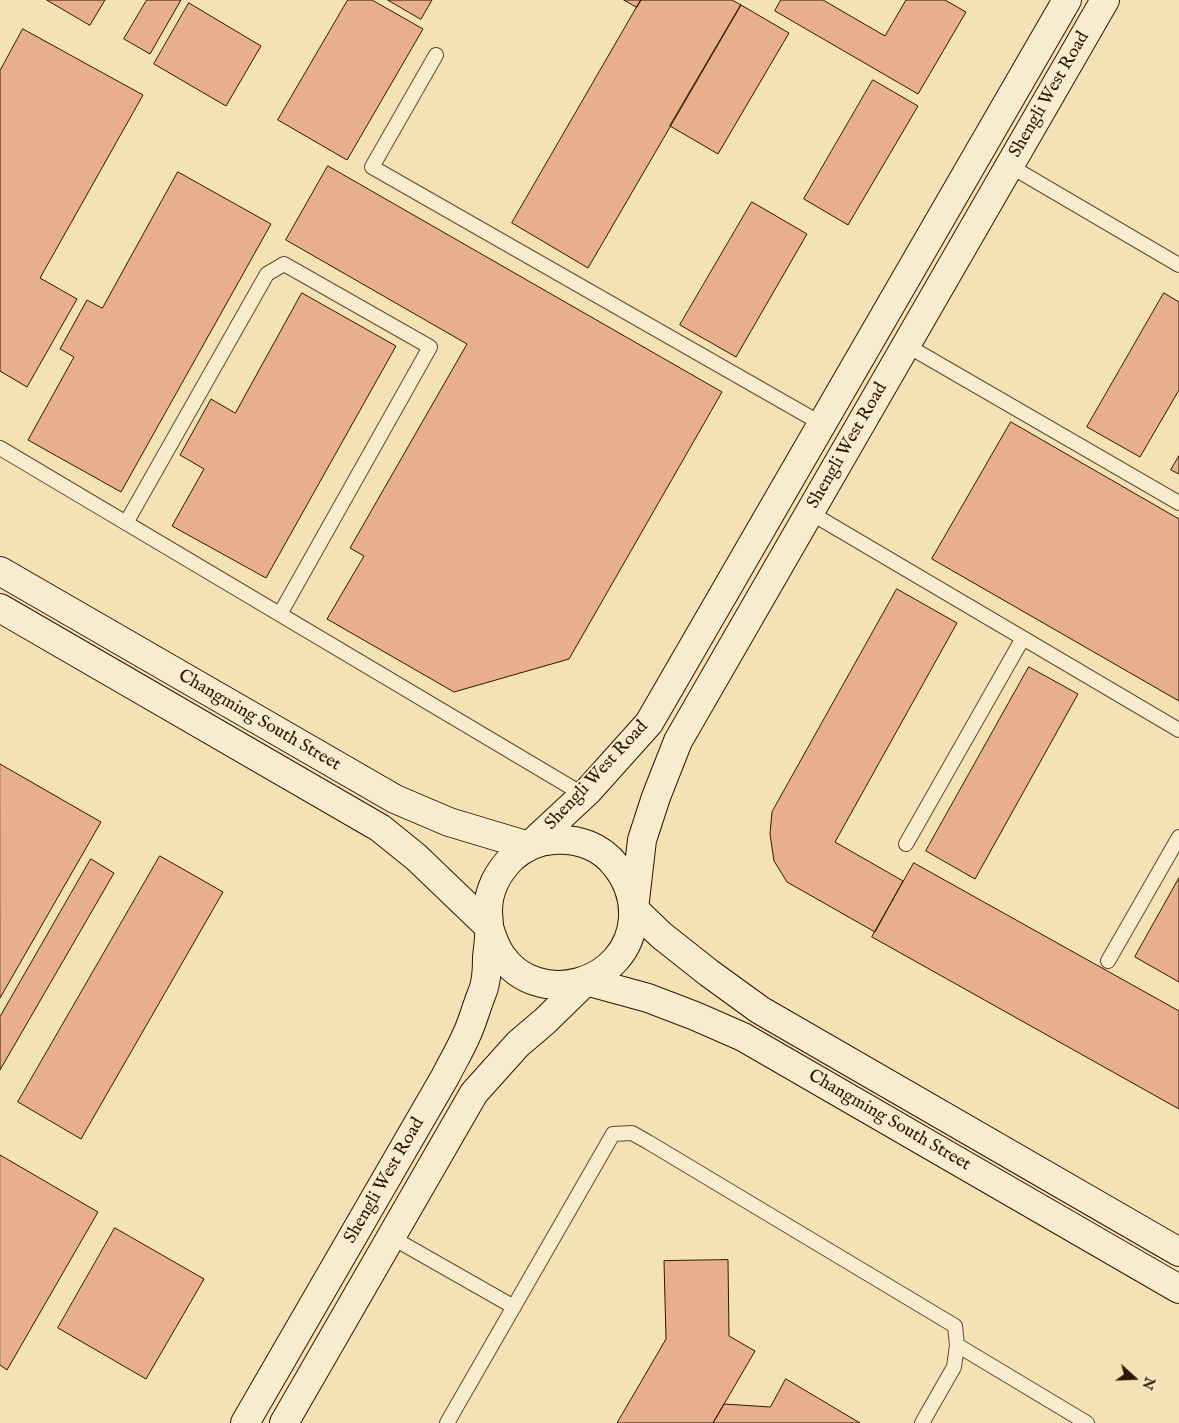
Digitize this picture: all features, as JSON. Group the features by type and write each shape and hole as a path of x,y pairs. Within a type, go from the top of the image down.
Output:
{"main road":[{"name":"Shengli West Road","path":"529,846 584,795 649,723 1067,0"},
{"name":"Shengli West Road","path":"634,909 642,840 656,797 678,741 1105,0"},
{"name":"Changming South Street","path":"0,571 395,799 448,822 529,846"},
{"name":"Changming South Street","path":"0,608 380,828 416,857 489,927"},
{"path":"564,839 582,842 598,849 612,860 624,875 634,909 629,939 612,964 600,974 571,984 556,985 540,982 526,976 513,967 502,956 494,942 489,927 490,895 504,866 529,846 546,840 564,839"},
{"name":"Changming South Street","path":"634,909 661,936 760,1010 1179,1252"},
{"name":"Shengli West Road","path":"245,1423 445,1077 466,1036 485,984 489,927"},
{"name":"Shengli West Road","path":"284,1423 474,1093 518,1044 545,1021 586,980"},
{"name":"Changming South Street","path":"586,980 648,998 744,1037 1179,1289"}],"lane":[{"path":"436,55 372,167 822,424"},
{"path":"1010,166 1179,265"},
{"path":"126,523 267,274 284,264 430,347 280,614"},
{"path":"906,345 1179,503"},
{"path":"0,448 584,795"},
{"path":"809,512 1179,730"},
{"path":"906,844 1023,638"},
{"path":"1108,961 1179,837"},
{"path":"447,1423 613,1134 632,1133 955,1326 957,1345 954,1366 922,1423"},
{"path":"392,1237 514,1307"},
{"path":"957,1345 1087,1423"}],"building":[{"path":"47,0 105,0 90,25"},
{"path":"147,0 181,0 150,54 124,39"},
{"path":"348,0 372,0 423,29 347,160 278,120"},
{"path":"388,0 432,0 421,19"},
{"path":"624,0 641,0 637,7"},
{"path":"641,0 732,0 741,5 588,268 512,223"},
{"path":"781,0 823,0 885,36 906,0 945,0 966,12 918,94 775,11"},
{"path":"189,3 261,46 226,106 154,64"},
{"path":"741,5 789,33 718,154 670,126"},
{"path":"23,29 143,95 40,278 77,299 27,387 0,371 0,71"},
{"path":"873,80 918,106 848,225 804,199"},
{"path":"328,166 722,392 569,659 454,692 327,619 364,556 350,548 467,344 286,240"},
{"path":"178,172 271,224 121,492 28,440 74,357 60,349 87,300 102,308"},
{"path":"752,202 807,234 736,357 680,325"},
{"path":"302,293 396,346 266,578 172,526 204,469 180,455 211,399 235,413"},
{"path":"1164,293 1179,302 1179,390 1140,457 1087,427"},
{"path":"1011,422 1179,519 1179,701 932,559"},
{"path":"1179,456 1179,474 1171,470"},
{"path":"897,589 957,623 835,842 903,881 875,932 787,882 774,861 770,834 772,812"},
{"path":"1029,667 1078,694 975,879 926,851"},
{"path":"0,764 101,822 0,998"},
{"path":"160,856 223,892 81,1139 18,1102"},
{"path":"91,859 114,873 0,1070 0,1017"},
{"path":"914,863 1179,1011 1179,1109 872,937"},
{"path":"1179,878 1179,982 1135,957"},
{"path":"0,1155 98,1212 7,1370 0,1365"},
{"path":"115,1228 204,1279 146,1379 58,1328"},
{"path":"728,1260 729,1336 755,1351 713,1423 617,1423 666,1339 664,1261"},
{"path":"786,1379 860,1423 713,1423 724,1404 770,1407"}]}
